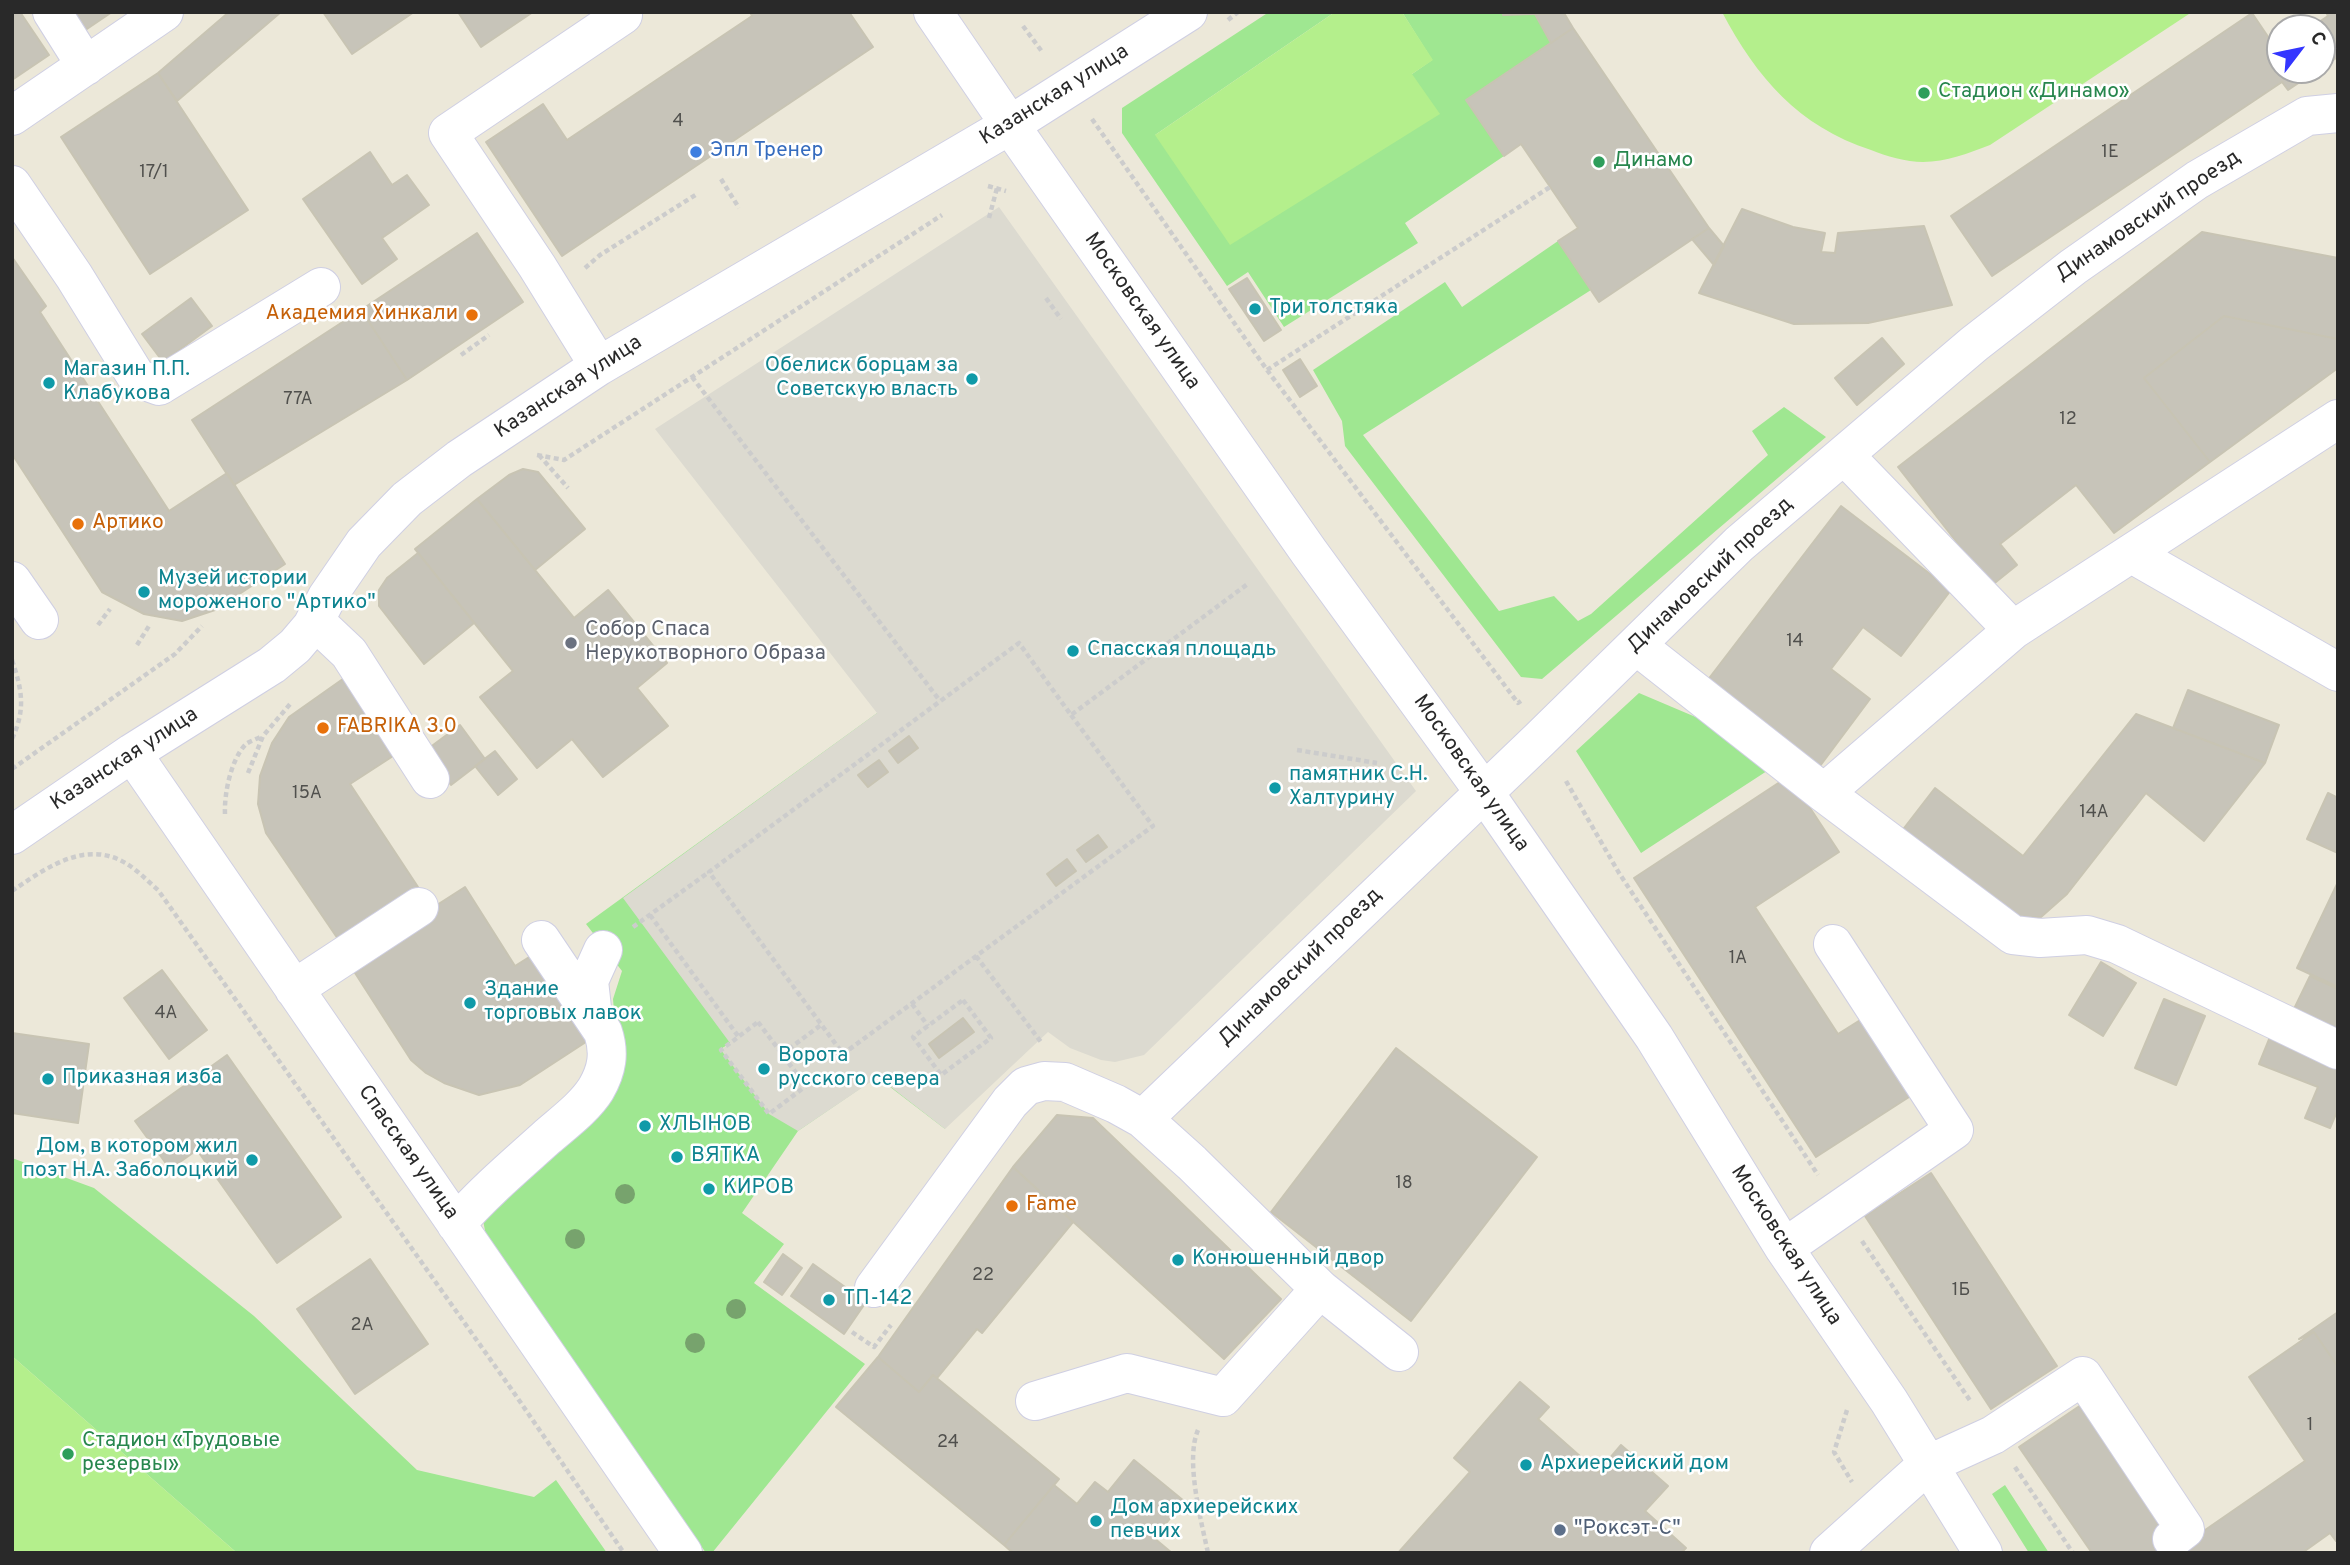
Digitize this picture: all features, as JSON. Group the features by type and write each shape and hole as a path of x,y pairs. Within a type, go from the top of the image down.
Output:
{"street":[{"path":"52,12 86,66"},
{"path":"12,116 164,12"},
{"name":"Московская улица","path":"933,12 1309,552 1484,792 1654,1037 1784,1248 1889,1401 1983,1553"},
{"name":"Казанская улица","path":"12,835 132,753 272,665 295,646 315,621 327,597 364,543 407,499 459,459 600,366 1010,125 1188,12"},
{"path":"600,366 448,133 623,15"},
{"name":"Динамовский проезд","path":"1143,1119 1637,646 1739,544 1843,455 2026,301 2197,180 2307,116 2338,113"},
{"path":"12,185 74,276 137,378 159,386 321,287"},
{"path":"1824,793 2013,631 2338,419"},
{"path":"1843,455 2013,631"},
{"path":"2132,554 2338,673"},
{"path":"12,581 39,620"},
{"path":"315,621 349,653 430,779"},
{"path":"1637,646 1824,793 2013,935 2040,938 2087,935 2117,944 2338,1050"},
{"name":"Спасская улица","path":"132,753 683,1553"},
{"path":"294,989 419,907"},
{"path":"456,1224 478,1199 579,1110 595,1090 608,1060 608,1046 603,1032 541,940"},
{"path":"1784,1248 1954,1129 1833,944"},
{"path":"593,1017 589,981 603,950"},
{"path":"874,1288 1010,1102 1026,1086 1044,1081 1065,1082 1143,1119 1192,1163 1320,1289 1398,1352"},
{"path":"1035,1401 1127,1373 1223,1397 1320,1289"},
{"path":"1829,1553 1927,1465 1993,1435 2083,1376 2185,1529 2172,1539"}],"path":[{"path":"1023,26 1043,53"},
{"path":"1089,114 1267,370 1518,703"},
{"path":"721,179 739,208"},
{"path":"978,192 989,185"},
{"path":"1267,370 1550,187"},
{"path":"989,218 997,188"},
{"path":"600,255 697,194"},
{"path":"528,457 539,455 564,460 945,213"},
{"path":"1046,298 1061,319"},
{"path":"461,355 489,335"},
{"path":"691,377 940,701"},
{"path":"539,455 568,488"},
{"path":"1072,715 1250,583"},
{"path":"99,625 110,609"},
{"path":"137,645 149,626"},
{"path":"12,769 175,654 202,626"},
{"path":"641,922 1019,643 1153,826 843,1054 709,872"},
{"path":"12,660 21,687 21,720 12,739"},
{"path":"248,773 263,736 300,695"},
{"path":"225,823 224,799 230,773 246,745 263,736"},
{"path":"1297,750 1377,763"},
{"path":"1566,781 1619,873 1840,1209 2073,1553"},
{"path":"12,891 47,867 78,854 103,855 131,866 158,890 512,1390 624,1553"},
{"path":"650,915 738,1037"},
{"path":"976,956 1074,1086"},
{"path":"963,1000 991,1038 941,1075 913,1037 928,1026 963,1000"},
{"path":"912,1004 928,1026"},
{"path":"758,1022 782,1054 806,1086 769,1114 721,1050 758,1022"},
{"path":"782,1054 821,1025"},
{"path":"1208,1553 1197,1503 1194,1470 1196,1432 1223,1397"}],"green space":[{"path":"1269,12 1335,12 1155,135 1412,74 1432,60 1402,12 1535,14 1551,43 1504,156 1405,223 1418,243 1284,327 1248,272 1227,286 1122,133 1122,108"},
{"path":"1335,12 1402,12 1433,60 1412,74 1440,114 1230,245 1155,135"},
{"name":"Стадион «Динамо»","path":"1722,12 2192,12 1990,145 1949,159 1923,162 1890,156 1845,140 1801,113 1765,78 1735,36"},
{"path":"1558,241 1591,290 1363,435 1499,611 1554,596 1578,621 1591,614 1768,455 1752,431 1784,407 1826,437 1542,679 1521,677 1345,446 1342,421 1313,370 1445,282 1462,307"},
{"path":"913,687 730,1043 721,1049 911,1015 945,1129 877,1077 798,1131 742,1213 784,1244 754,1283 865,1364 712,1553 706,1553 486,1236 483,1220 599,1105 615,1023 613,999 622,971 586,924"},
{"path":"1639,693 1705,721 1770,769 1641,853 1576,751"},
{"path":"12,1158 94,1188 254,1316 417,1470 534,1497 556,1480 607,1553 237,1553 12,1356"},
{"name":"Стадион «Трудовые резервы»","path":"12,1356 237,1553 12,1553"},
{"path":"2005,1485 2049,1553 2029,1553 1992,1494"}],"shaded area":[{"name":"Спасская площадь","path":"999,207 1416,791 1144,1055 1115,1062 1101,1060 1070,1048 1048,1032 945,1129 878,1077 798,1131 769,1114 721,1050 730,1043 623,898 877,713 655,429"}],"building":[{"path":"12,12 20,12 49,55 12,80"},
{"path":"67,12 112,12 81,33"},
{"path":"229,12 281,12 177,101 158,73"},
{"path":"323,12 414,12 352,54"},
{"path":"458,12 533,12 481,47"},
{"path":"750,12 849,12 873,47 562,256 486,142 543,104 567,140 752,16"},
{"path":"1503,12 1591,12 1503,15"},
{"path":"2326,12 2338,12 2336,58 2336,14"},
{"path":"1564,13 1573,28 1551,43 1535,14"},
{"path":"2252,13 2266,34 2266,84 2279,84 1992,276 1951,216"},
{"name":"Динамо","path":"1573,28 1709,228 1599,302 1558,241 1578,228 1521,144 1504,156 1466,100"},
{"path":"158,73 248,210 150,274 61,137"},
{"path":"2284,84 2297,84 2288,90"},
{"path":"370,152 392,185 407,175 429,205 382,238 397,259 362,284 303,199"},
{"path":"1742,209 1793,227 1825,233 1821,252 1835,253 1838,233 1924,226 1952,305 1868,323 1794,324 1699,293"},
{"path":"1709,228 1724,246 1714,265 1692,239"},
{"path":"2202,232 2338,258 2338,339 2224,316 2144,378 2210,462 2114,533 2076,485 2000,544 2017,565 1991,586 1898,467"},
{"path":"477,233 523,302 407,380 361,310"},
{"name":"Магазин П.П. Клабукова","path":"12,257 46,306 40,312 169,511 227,473 285,564 215,610 182,621 144,614 102,592 12,454"},
{"name":"Три толстяка","path":"1247,278 1281,330 1264,341 1229,289"},
{"path":"191,298 212,326 163,362 142,334"},
{"path":"361,310 407,380 234,485 192,420"},
{"path":"2224,316 2338,339 2338,368 2210,462 2144,378"},
{"path":"1882,338 1904,364 1857,405 1835,378"},
{"path":"1300,359 1317,386 1300,397 1283,370"},
{"path":"523,469 538,472 585,529 535,570 477,499 509,475"},
{"name":"Собор Спаса Нерукотворного Образа","path":"477,499 574,618 608,590 667,663 637,688 668,726 603,777 572,739 537,768 480,697 513,671 415,549"},
{"path":"1841,506 1951,590 1901,656 1863,627 1831,669 1870,699 1820,766 1707,681"},
{"path":"418,553 474,623 424,664 379,606 379,590 387,578"},
{"path":"357,669 407,747 350,784 418,887 338,939 266,833 258,804 260,776 272,743 289,717"},
{"path":"2188,690 2279,725 2265,763 2173,728"},
{"path":"2136,714 2265,763 2204,841 2146,793 2067,894 2041,917 2027,918 2008,915 1901,832 1935,788 2023,856"},
{"path":"460,725 485,759 451,785 425,751"},
{"path":"909,736 918,748 898,763 889,751"},
{"path":"495,751 517,779 498,795 475,766"},
{"path":"879,760 888,772 868,787 858,775"},
{"path":"1789,776 1839,852 1755,907 1838,1034 1873,1012 1923,1088 1816,1157 1634,878"},
{"path":"2328,793 2338,798 2338,853 2307,839"},
{"path":"1098,835 1107,847 1086,862 1077,850"},
{"path":"1067,859 1076,871 1056,886 1047,874"},
{"path":"2338,882 2338,987 2297,968"},
{"name":"Здание торговых лавок","path":"465,887 515,966 534,954 589,1040 520,1085 479,1095 444,1083 411,1060 348,962"},
{"path":"2101,962 2136,983 2103,1036 2069,1015"},
{"path":"162,970 207,1030 169,1059 124,998"},
{"path":"2310,976 2338,989 2338,1032 2293,1011"},
{"path":"2164,999 2205,1016 2176,1085 2135,1068"},
{"path":"963,1018 974,1032 939,1058 929,1044"},
{"name":"Приказная изба","path":"12,1033 89,1044 78,1123 12,1113"},
{"path":"2270,1037 2338,1064 2338,1109 2330,1128 2305,1118 2318,1087 2259,1064"},
{"path":"1396,1048 1537,1157 1411,1321 1271,1212"},
{"name":"Дом, в котором жил поэт Н.А. Заболоцкий","path":"227,1055 341,1217 277,1263 197,1150 170,1169 135,1121"},
{"name":"Конюшенный двор","path":"1057,1115 1093,1118 1281,1299 1224,1359 1013,1167"},
{"path":"1013,1167 1073,1222 982,1333 977,1329 937,1378 933,1375 919,1392 878,1357"},
{"path":"1931,1173 2057,1366 1991,1409 1865,1216"},
{"path":"783,1254 802,1268 782,1295 764,1282"},
{"path":"370,1259 428,1344 355,1394 297,1309"},
{"name":"ТП-142","path":"813,1264 866,1302 844,1334 791,1296"},
{"path":"2338,1312 2338,1367 2314,1332 2299,1339"},
{"path":"2314,1332 2338,1367 2336,1541 2330,1533 2302,1553 2092,1553 2019,1447 2081,1405 2179,1548 2305,1461 2249,1377"},
{"path":"878,1357 919,1392 933,1375 1059,1479 1004,1545 836,1407"},
{"name":"Архиерейский дом","path":"1520,1382 1549,1407 1538,1419 1598,1472 1621,1445 1668,1486 1645,1511 1686,1548 1681,1553 1398,1553 1470,1472 1454,1458"},
{"name":"Дом архиерейских певчих","path":"1134,1460 1184,1501 1154,1538 1172,1553 1013,1553 1004,1545 1054,1485 1077,1504 1095,1482 1108,1492"}],"place":[{"name":"Стадион «Динамо»","path":"1924,93"},
{"name":"Эпл Тренер","path":"696,152"},
{"name":"Динамо","path":"1599,162"},
{"name":"Три толстяка","path":"1255,309"},
{"name":"Академия Хинкали","path":"472,315"},
{"name":"Обелиск борцам за Советскую власть","path":"972,379"},
{"name":"Магазин П.П. Клабукова","path":"49,383"},
{"name":"Артико","path":"78,524"},
{"name":"Музей истории мороженого \"Артико\"","path":"144,592"},
{"name":"Собор Спаса Нерукотворного Образа","path":"571,643"},
{"name":"Спасская площадь","path":"1073,651"},
{"name":"FABRIKA 3.0","path":"323,728"},
{"name":"памятник С.Н. Халтурину","path":"1275,788"},
{"name":"Здание торговых лавок","path":"470,1003"},
{"name":"Ворота русского севера","path":"764,1069"},
{"name":"Приказная изба","path":"48,1079"},
{"name":"ХЛЫНОВ","path":"645,1126"},
{"name":"ВЯТКА","path":"677,1157"},
{"name":"Дом, в котором жил поэт Н.А. Заболоцкий","path":"252,1160"},
{"name":"КИРОВ","path":"709,1189"},
{"name":"Fame","path":"1012,1206"},
{"name":"Конюшенный двор","path":"1178,1260"},
{"name":"ТП-142","path":"829,1300"},
{"name":"Стадион «Трудовые резервы»","path":"68,1454"},
{"name":"Архиерейский дом","path":"1526,1465"},
{"name":"Дом архиерейских певчих","path":"1096,1521"},
{"name":"\"Роксэт-С\"","path":"1560,1530"}]}
